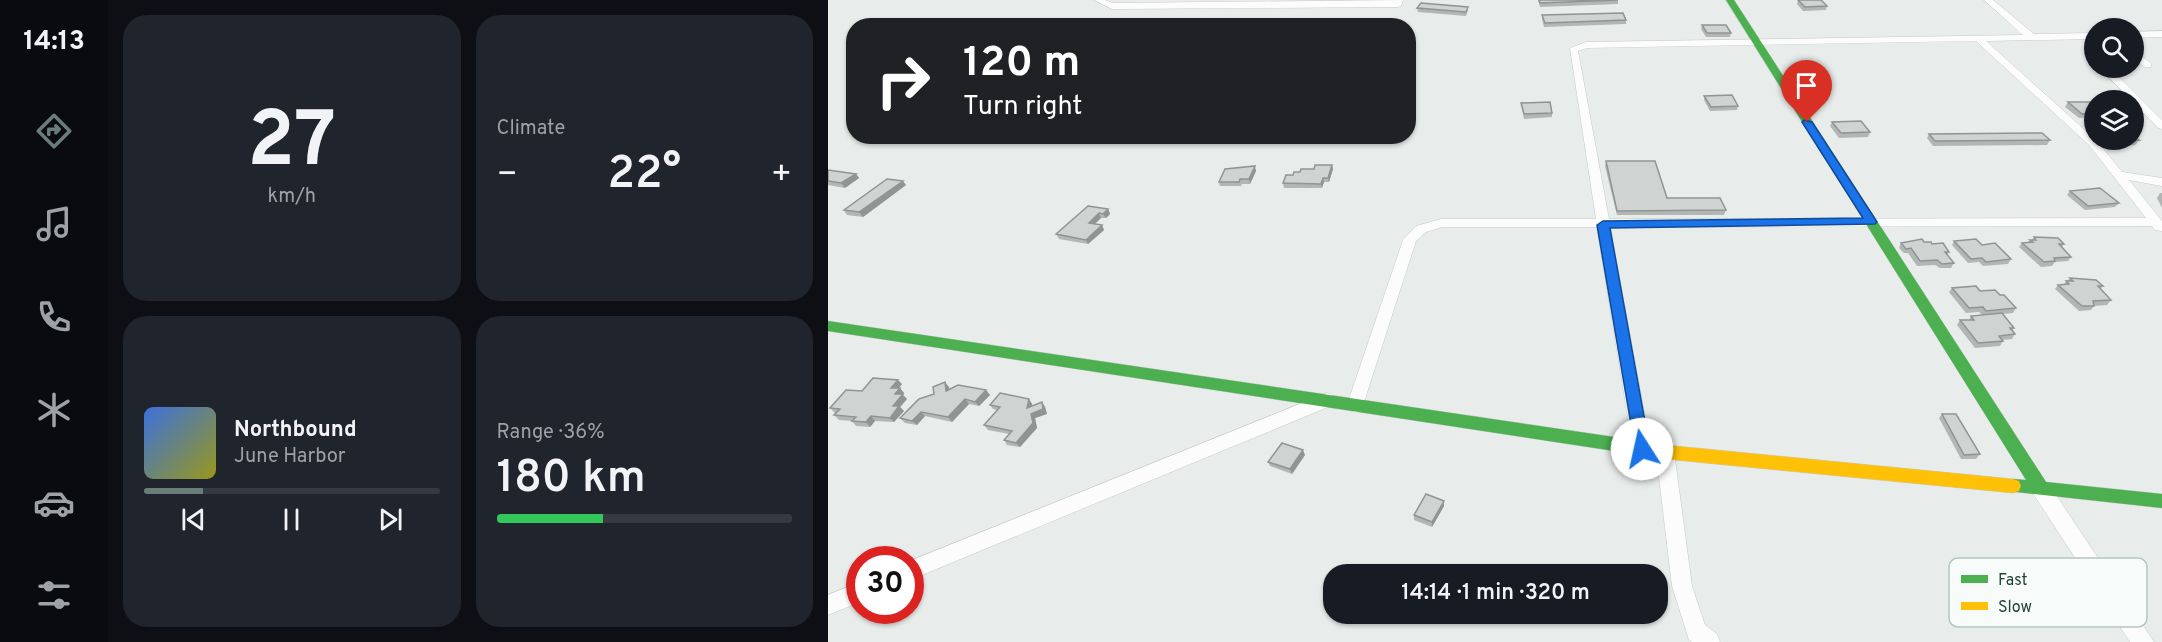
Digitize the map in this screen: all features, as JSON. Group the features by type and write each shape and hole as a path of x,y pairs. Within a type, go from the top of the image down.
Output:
{"street":[{"path":"1098,0 1105,5 1112,6 1238,3 1398,4 1399,0"},
{"path":"1730,0 2087,558"},
{"path":"1988,0 2033,38"},
{"path":"2144,35 2162,34"},
{"path":"1642,449 1573,50 1587,45 2084,36"},
{"path":"1979,39 2094,143 2159,226"},
{"path":"2115,78 2162,126"},
{"path":"2121,176 2162,182"},
{"path":"1355,405 1410,240 1421,229 1441,223 1603,225 1871,222 2159,226"},
{"path":"828,326 1642,449 2162,501"},
{"path":"924,565 1327,400"},
{"path":"1665,452 1682,586 1697,632 1709,642"},
{"path":"828,605 846,598"},
{"path":"2133,627 2143,642"}],"building":[{"path":"1539,0 1618,0 1540,3"},
{"path":"1798,0 1821,0 1827,6 1805,7"},
{"path":"1421,3 1468,7 1466,12 1417,8"},
{"path":"1623,13 1626,20 1545,23 1542,15"},
{"path":"1702,25 1726,25 1731,33 1707,33"},
{"path":"1732,95 1738,106 1711,107 1704,96"},
{"path":"1550,102 1552,113 1524,114 1521,103"},
{"path":"2068,102 2084,102 2084,114"},
{"path":"1861,121 1870,132 1841,133 1832,122"},
{"path":"2042,133 2050,140 1935,141 1929,134"},
{"path":"1606,161 1655,161 1667,198 1720,198 1726,210 1617,211"},
{"path":"1315,165 1332,165 1328,178 1323,178 1321,184 1283,183 1286,175 1293,175 1301,169 1314,169"},
{"path":"1255,166 1249,179 1240,179 1239,182 1219,182 1225,169"},
{"path":"828,170 856,174 841,183 828,181"},
{"path":"887,179 903,181 859,212 844,210"},
{"path":"2100,188 2119,203 2088,206 2070,191"},
{"path":"1088,206 1108,209 1103,214 1099,213 1089,223 1102,225 1086,240 1056,234"},
{"path":"2034,237 2058,238 2064,244 2059,244 2071,257 2054,258 2055,261 2044,262 2022,243 2033,242 2030,240 2036,240"},
{"path":"1922,239 1932,244 1943,243 1949,252 1945,252 1954,263 1942,264 1937,260 1920,261 1911,248 1906,249 1901,243"},
{"path":"1976,239 1982,245 1995,243 2011,259 1986,262 1982,258 1971,259 1954,241"},
{"path":"2070,278 2096,280 2103,286 2098,286 2111,300 2093,301 2094,306 2082,306 2058,285 2069,284 2066,281 2073,281"},
{"path":"1976,286 1980,291 1995,290 2000,295 2004,295 2016,308 1986,311 1983,307 1969,308 1952,288"},
{"path":"2002,313 2014,328 2010,328 2015,334 1999,336 2003,341 1978,343 1960,320 1974,320 1971,316"},
{"path":"873,378 898,380 891,388 900,388 895,394 903,394 893,406 899,406 890,418 871,416 866,422 852,421 856,417 834,415 840,409 830,408 846,390 862,391"},
{"path":"945,382 946,391 958,385 986,390 975,402 965,399 948,417 921,412 912,421 900,418 919,399 934,394 933,387"},
{"path":"1000,393 1029,399 1027,408 1042,402 1043,409 1031,414 1033,423 1016,443 1004,440 1012,431 984,425 1000,407 990,405"},
{"path":"1942,414 1956,414 1980,454 1964,455"},
{"path":"1282,443 1303,450 1290,469 1268,462"},
{"path":"1426,494 1444,501 1432,522 1414,515"}],"traffic: fast":[{"path":"1730,0 2041,489"},
{"path":"828,326 1621,445"},
{"path":"2013,486 2162,501"}],"traffic: slow":[{"path":"1621,445 1665,452 2013,486"}],"route":[{"path":"1642,449 1603,225 1871,222 1807,122"}]}
